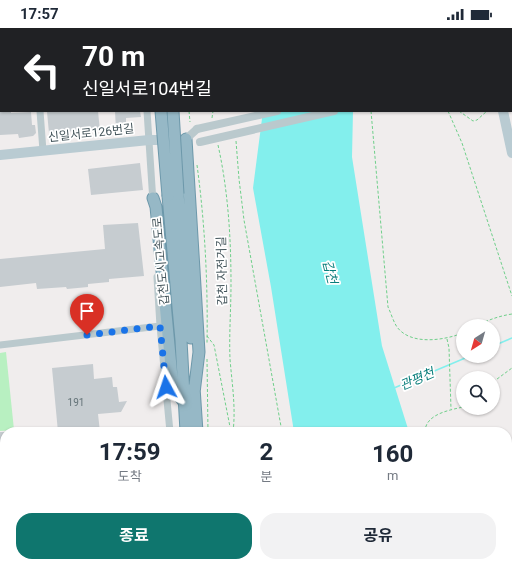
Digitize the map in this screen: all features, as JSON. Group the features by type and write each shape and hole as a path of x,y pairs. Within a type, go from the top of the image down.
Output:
{"highway":[{"name":"갑천도시고속도로","path":"161,112 191,341 197,427"},
{"name":"갑천도시고속도로","path":"173,112 173,195 186,427"},
{"path":"186,139 199,352 194,393"},
{"path":"153,198 156,207 173,388 185,403"}],"main road":[{"path":"503,112 512,153"},
{"name":"신일서로126번길","path":"0,155 149,140 186,139"}],"street":[{"path":"40,112 43,151"},
{"path":"147,112 160,326 170,427"},
{"path":"186,139 197,129 273,112"},
{"path":"186,139 200,142 330,112"},
{"path":"0,345 160,326"}],"path":[{"path":"188,112 190,122"},
{"path":"212,120 213,112"},
{"path":"371,112 388,307 397,327 403,334 414,339 447,339 456,336"},
{"path":"448,112 462,143 512,296"},
{"path":"460,112 473,121 477,120 486,112"},
{"path":"236,137 244,220 281,427"},
{"name":"갑천 자전거길","path":"216,139 221,161 230,239 230,359 234,394 232,427"},
{"path":"197,166 201,196 207,295 207,343"},
{"path":"490,319 512,314"},
{"path":"207,336 214,345 231,427"},
{"path":"447,339 449,348 452,399 451,410"},
{"path":"207,356 208,427"},
{"path":"500,377 512,368"},
{"path":"426,427 428,422 434,417 456,409"}],"green space":[{"path":"6,352 14,427 0,427 0,353"}],"water":[{"name":"갑천","path":"263,112 353,112 352,157 382,346 407,427 293,427 271,287 253,188"}],"building":[{"path":"0,112 31,112 32,125 35,125 36,133 33,136 19,138 18,134 0,135"},
{"path":"47,112 98,112 100,131 89,132 89,130 49,133"},
{"path":"115,112 140,112 141,117 126,118 124,130 116,131"},
{"path":"140,163 143,190 91,195 88,169"},
{"path":"138,223 144,276 109,279 109,282 88,284 88,287 67,289 66,287 37,289 36,283 0,287 0,259 105,249 103,225"},
{"path":"93,364 94,379 112,377 113,387 117,387 119,402 127,401 121,412 98,414 99,427 58,427 52,368"}],"waterway":[{"name":"관평천","path":"500,343 512,338"},
{"name":"관평천","path":"394,388 456,362"}],"route":[{"path":"87,335 160,326 166,387"}]}
